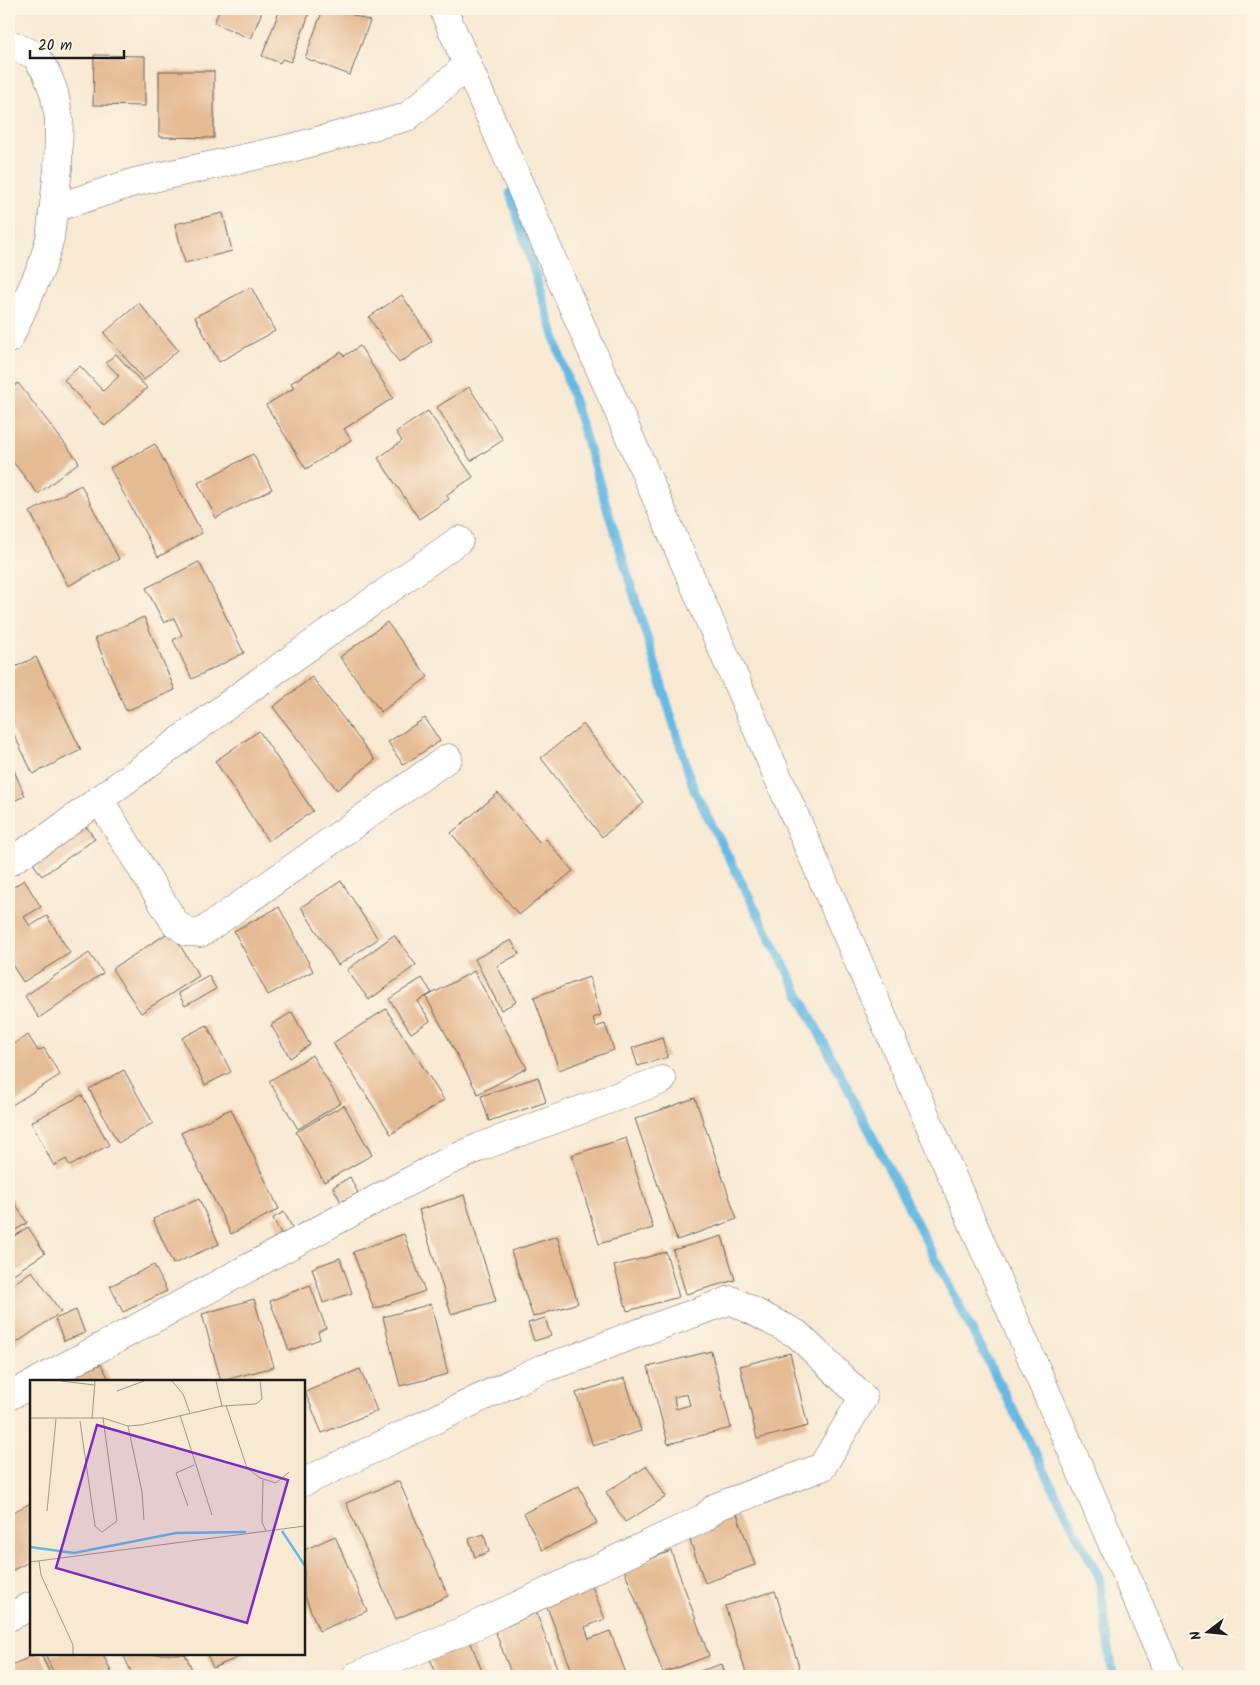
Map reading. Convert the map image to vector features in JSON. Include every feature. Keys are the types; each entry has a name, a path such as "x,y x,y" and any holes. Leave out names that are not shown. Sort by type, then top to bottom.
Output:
{"street":[{"path":"443,9 1170,1676"},
{"path":"9,44 35,55 46,72 54,92 59,119 55,208 50,238 42,266 9,339"},
{"path":"55,208 135,182 291,148 407,117 468,65"},
{"path":"9,862 50,836 255,685 459,540"},
{"path":"100,799 175,923 187,932 201,932 448,758"},
{"path":"40,1380 436,1167 480,1146 662,1080"},
{"path":"305,1482 541,1370 731,1300 797,1334 863,1398 822,1467 716,1507 704,1518 472,1627 356,1676"},
{"path":"9,1396 30,1386"},
{"path":"9,1617 30,1606"}],"building":[{"path":"220,9 263,9 251,39 214,23"},
{"path":"280,9 311,9 291,62 282,59 280,63 262,56"},
{"path":"323,9 337,9 370,21 350,75 305,58"},
{"path":"94,55 145,56 145,106 93,105"},
{"path":"159,71 214,71 214,138 159,137"},
{"path":"223,213 232,251 185,263 175,224"},
{"path":"251,287 275,331 219,362 195,317"},
{"path":"402,295 432,341 399,363 369,317"},
{"path":"139,303 178,350 144,380 104,333"},
{"path":"360,346 393,398 344,429 351,440 306,469 266,405 294,388 291,383 341,352 344,356"},
{"path":"116,354 147,388 105,426 64,380 80,366 103,391 119,376 106,362"},
{"path":"18,383 79,462 38,494 9,457 9,390"},
{"path":"469,387 503,440 471,461 437,407"},
{"path":"428,411 473,477 446,495 449,499 419,519 378,458 402,441 396,432"},
{"path":"155,444 202,533 158,557 110,468"},
{"path":"253,454 272,489 216,518 198,483"},
{"path":"81,485 119,559 68,586 30,512"},
{"path":"199,562 244,653 192,679 173,640 182,635 174,618 164,623 146,588"},
{"path":"144,617 175,690 126,711 95,638"},
{"path":"387,622 428,677 381,712 340,657"},
{"path":"36,657 81,750 33,774 9,724 9,670"},
{"path":"312,677 375,760 337,790 273,707"},
{"path":"425,718 440,741 403,765 388,742"},
{"path":"583,724 644,803 602,837 541,758"},
{"path":"259,731 313,811 268,841 215,761"},
{"path":"9,759 25,796 9,803"},
{"path":"498,793 541,844 546,839 573,871 519,915 451,833"},
{"path":"85,825 95,839 42,876 32,862"},
{"path":"24,880 41,907 24,917 30,926 47,916 70,953 23,982 9,960 9,890"},
{"path":"341,881 378,939 338,965 301,907"},
{"path":"279,907 313,971 268,995 234,931"},
{"path":"171,931 199,976 141,1013 112,969"},
{"path":"394,935 416,965 369,1000 347,970"},
{"path":"511,940 519,954 497,966 516,1002 501,1010 475,959"},
{"path":"89,953 103,973 39,1018 25,996"},
{"path":"474,971 527,1068 478,1094 426,997"},
{"path":"209,976 216,989 185,1006 178,993"},
{"path":"589,977 601,1015 593,1018 596,1027 605,1024 614,1050 559,1070 534,997"},
{"path":"422,978 432,993 418,1001 430,1021 411,1033 389,999"},
{"path":"386,1009 444,1100 391,1134 333,1043"},
{"path":"292,1012 310,1045 290,1058 271,1025"},
{"path":"207,1025 231,1072 205,1085 182,1038"},
{"path":"28,1035 38,1051 44,1048 60,1075 9,1107 9,1047"},
{"path":"662,1038 668,1057 638,1066 632,1048"},
{"path":"312,1055 341,1103 298,1129 269,1081"},
{"path":"124,1070 153,1123 118,1143 89,1089"},
{"path":"538,1077 546,1102 489,1121 481,1096"},
{"path":"82,1095 109,1145 70,1166 66,1159 54,1166 31,1122"},
{"path":"695,1098 737,1219 677,1240 635,1119"},
{"path":"344,1105 372,1155 324,1182 296,1132"},
{"path":"231,1109 279,1209 231,1234 181,1133"},
{"path":"626,1138 653,1228 599,1244 572,1155"},
{"path":"350,1177 358,1193 341,1202 333,1187"},
{"path":"464,1195 496,1301 451,1314 419,1210"},
{"path":"11,1197 27,1223 9,1234 9,1198"},
{"path":"199,1199 219,1244 173,1264 153,1219"},
{"path":"284,1212 293,1229 281,1234 273,1218"},
{"path":"28,1227 45,1253 9,1277 9,1240"},
{"path":"404,1234 425,1291 374,1309 353,1252"},
{"path":"557,1236 578,1303 533,1317 511,1251"},
{"path":"722,1236 735,1280 686,1294 673,1250"},
{"path":"666,1252 679,1297 627,1311 614,1266"},
{"path":"340,1258 352,1293 323,1303 312,1268"},
{"path":"154,1265 167,1291 123,1312 110,1286"},
{"path":"32,1271 61,1312 9,1348 9,1287"},
{"path":"310,1285 326,1328 318,1332 320,1339 289,1351 270,1301"},
{"path":"254,1299 274,1367 221,1380 202,1314"},
{"path":"431,1304 448,1374 400,1386 383,1317"},
{"path":"76,1310 85,1333 64,1341 55,1319"},
{"path":"545,1318 551,1336 534,1341 528,1323"},
{"path":"711,1351 731,1428 668,1444 648,1367","holes":["687,1394 690,1405 676,1409 674,1397"]},
{"path":"790,1353 808,1426 757,1439 740,1366"},
{"path":"101,1364 109,1380 67,1380"},
{"path":"360,1369 377,1411 322,1433 305,1392"},
{"path":"625,1378 641,1431 593,1446 576,1393"},
{"path":"647,1466 666,1497 625,1522 606,1492"},
{"path":"399,1481 448,1596 396,1619 346,1503"},
{"path":"579,1486 597,1523 542,1550 524,1513"},
{"path":"30,1504 30,1562 9,1572 9,1514"},
{"path":"737,1514 755,1565 705,1583 687,1532"},
{"path":"484,1534 489,1552 475,1557 469,1539"},
{"path":"335,1536 367,1611 319,1631 305,1596 305,1550"},
{"path":"671,1551 709,1656 663,1673 624,1569"},
{"path":"591,1584 605,1619 585,1627 589,1639 610,1631 627,1676 574,1676 545,1602"},
{"path":"775,1591 802,1676 747,1676 725,1606"},
{"path":"535,1609 560,1676 512,1676 493,1625"},
{"path":"469,1638 484,1676 437,1676 428,1654"},
{"path":"35,1655 41,1655 51,1676 9,1676 9,1666"},
{"path":"45,1655 103,1655 113,1676 55,1676"},
{"path":"123,1655 185,1655 195,1676 133,1676"},
{"path":"207,1655 244,1655 213,1668"},
{"path":"722,1664 726,1676 684,1676"}],"waterway":[{"path":"510,193 694,790 1099,1577 1113,1676"}]}
